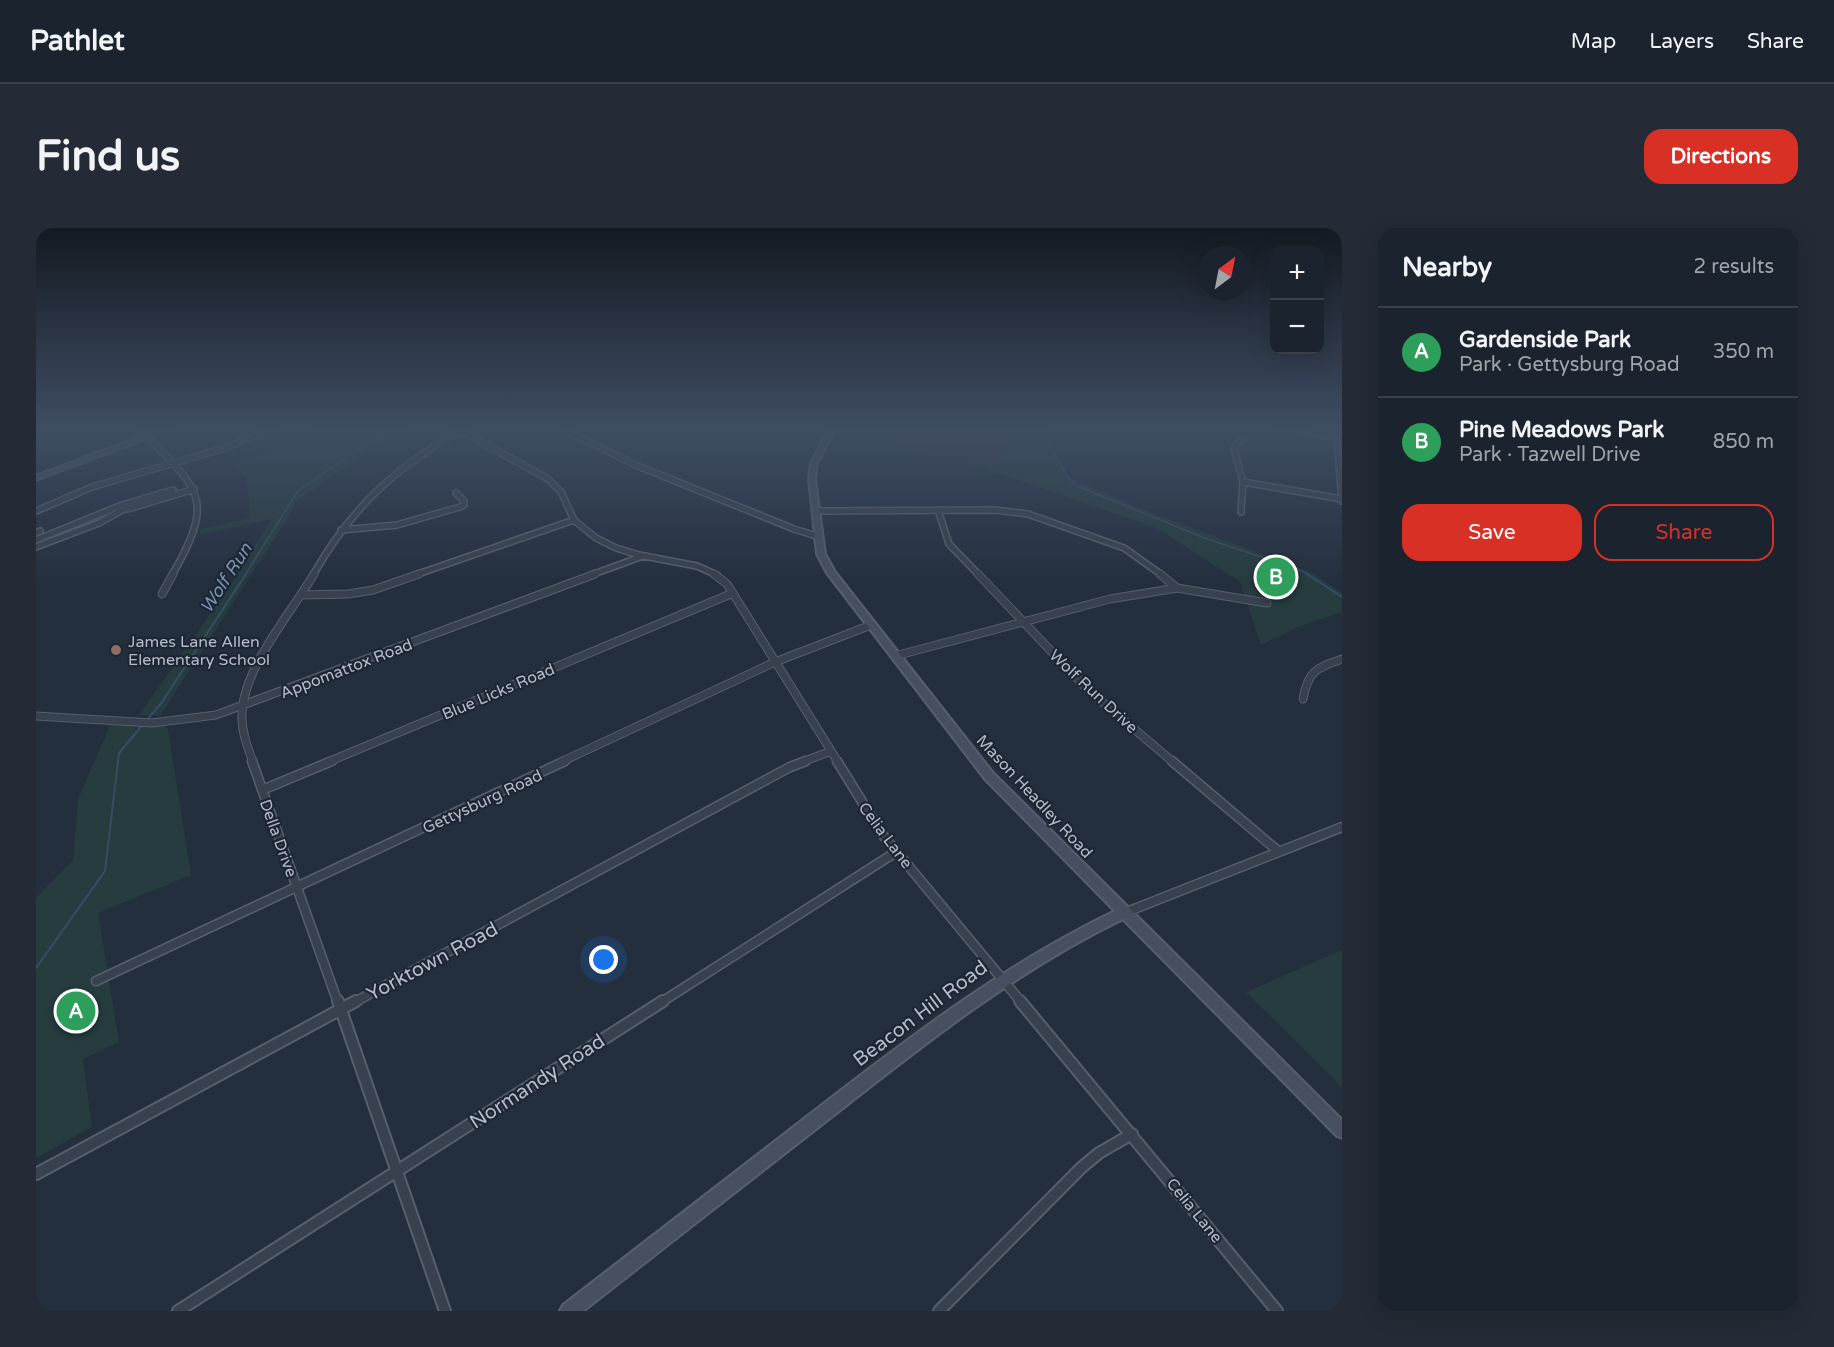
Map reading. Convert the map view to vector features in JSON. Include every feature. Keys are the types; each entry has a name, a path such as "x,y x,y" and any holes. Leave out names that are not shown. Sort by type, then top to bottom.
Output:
{"main road":[{"name":"Mason Headley Road","path":"814,480 817,536 825,565 989,776 1342,1131"},
{"name":"Beacon Hill Road","path":"569,1311 941,1021 1003,978 1060,945 1124,913"}],"street":[{"path":"36,511 92,487 119,480"},
{"path":"162,594 184,554 195,526 198,508 194,489 185,480"},
{"name":"Della Drive","path":"388,480 352,514 262,659 252,678 242,707 244,740 398,1170 445,1311"},
{"name":"Celia Lane","path":"549,480 561,492 574,520 590,535 645,556 685,562 709,571 722,579 733,593 871,819 896,852 1003,978 1277,1311"},
{"path":"672,480 817,536"},
{"path":"1241,513 1243,482 1342,499 1341,480"},
{"path":"36,540 123,507 194,489"},
{"path":"341,530 397,525 460,507 464,505 464,501 456,493"},
{"path":"36,547 99,523 123,507"},
{"name":"Wolf Run Drive","path":"938,510 948,544 1087,688 1278,851"},
{"path":"815,511 1008,510 1040,518 1131,552 1178,588"},
{"path":"302,595 348,594 373,590 574,520"},
{"name":"Appomattox Road","path":"37,718 152,723 204,717 242,707 645,556"},
{"path":"895,656 1110,599 1178,588 1267,603"},
{"name":"Blue Licks Road","path":"262,790 733,593"},
{"name":"Gettysburg Road","path":"96,981 775,663 871,626"},
{"path":"1303,699 1309,675 1320,667 1342,658"},
{"name":"Yorktown Road","path":"36,1174 790,767 829,752"},
{"name":"Beacon Hill Road","path":"1124,913 1342,827"},
{"name":"Normandy Road","path":"178,1311 896,852"},
{"path":"939,1311 1081,1168 1099,1153 1132,1134"}],"green space":[{"path":"247,480 328,480 295,502 291,513 160,716 139,715 225,593 272,519 199,535 201,529 250,518"},
{"path":"1018,480 1074,480 1142,509 1313,573 1342,593 1342,612 1298,627 1261,645 1240,582 1157,528"},
{"path":"112,721 160,723 168,729 191,875 98,913 119,1042 83,1059 92,1127 36,1158 36,898 73,860 78,799"},
{"path":"1342,950 1342,1087 1246,992"}],"waterway":[{"name":"Wolf Run","path":"245,575 298,491 315,480"},
{"path":"1071,480 1077,486 1207,539 1310,575"},
{"name":"Wolf Run","path":"36,968 105,871 119,753 162,702 246,574"},
{"path":"1307,574 1342,597"}],"place":[{"name":"Pine Meadows Park","path":"1276,577"},
{"name":"James Lane Allen Elementary School","path":"116,650"},
{"name":"Gardenside Park","path":"76,1011"}]}
